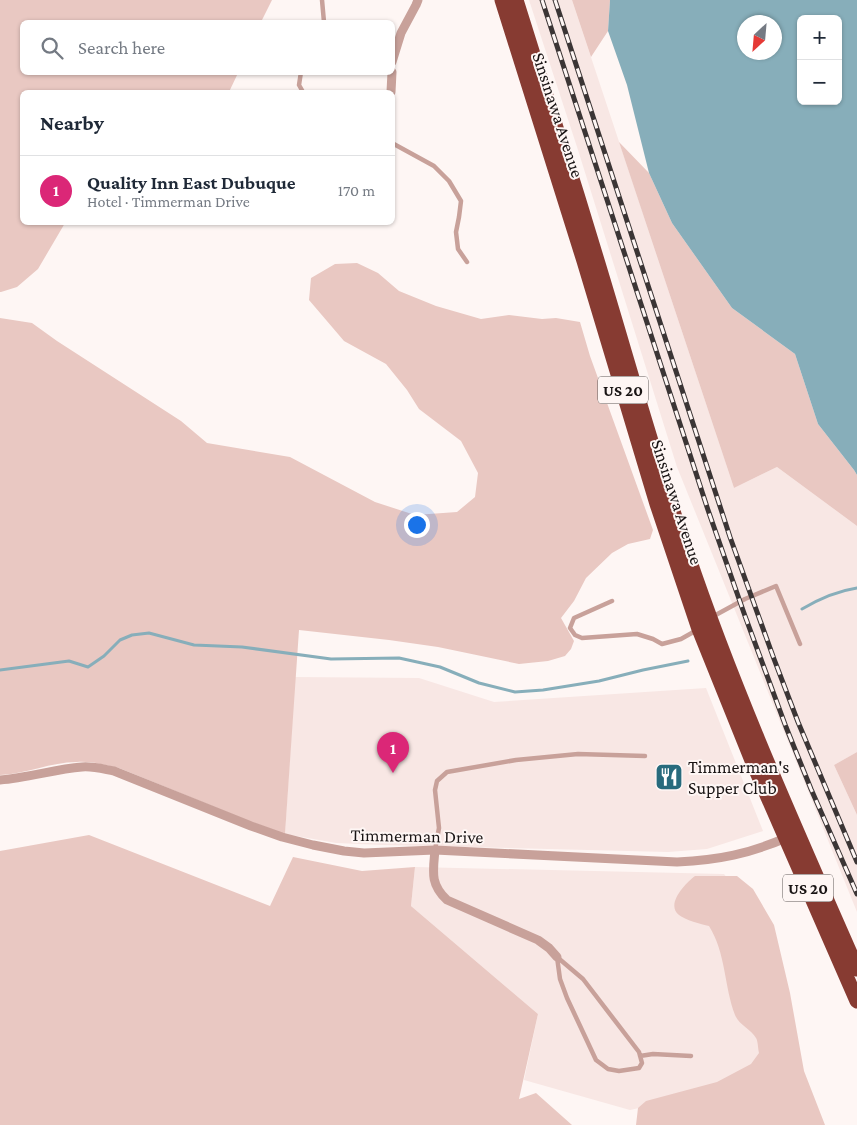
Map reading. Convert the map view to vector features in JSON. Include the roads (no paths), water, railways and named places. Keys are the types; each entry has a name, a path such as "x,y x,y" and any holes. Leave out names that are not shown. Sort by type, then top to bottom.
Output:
{"highway":[{"name":"Sinsinawa Avenue","path":"502,0 584,261 657,504 699,629 750,754 857,969"},
{"name":"Sinsinawa Avenue","path":"516,0 669,500 726,661 857,1001"}],"street":[{"path":"395,52 401,33 418,0"},
{"path":"391,90 392,75"},
{"name":"Timmerman Drive","path":"0,780 83,767 114,771 282,837 313,845 364,853 435,850 677,862 704,861 750,852 792,836"},
{"path":"435,850 433,877 440,894 447,900 538,940 557,957"}],"lane":[{"path":"322,0 324,20"},
{"path":"301,75 299,85 302,90"},
{"path":"395,145 434,166 449,182 461,201 456,232 458,249 467,262"},
{"path":"612,601 574,618 570,628 575,635 582,638 637,634 662,644 681,639 699,629 710,618 745,599 776,586 800,644"},
{"path":"435,850 439,828 435,790 437,781 447,772 516,760 578,754 645,756"},
{"path":"557,957 583,979 639,1052 642,1063 639,1068 619,1072 608,1069 596,1060 567,998 560,979 557,957"},
{"path":"640,1056 653,1054 691,1056"}],"water":[{"path":"610,0 857,0 857,475 818,424 795,354 732,308 672,223 649,173 627,85 608,31"}],"waterway":[{"path":"802,609 828,596 857,588"},
{"path":"0,670 69,661 88,667 104,656 120,640 132,635 149,633 194,645 242,647 331,659 399,658 440,667 479,683 515,692 543,690 599,681 688,661"}],"railway":[{"path":"542,0 708,510 745,616 786,727 857,894"},
{"path":"555,0 730,537 798,722 857,862"}],"place":[{"name":"Quality Inn East Dubuque","path":"393,773"},
{"name":"Timmerman's Supper Club","path":"669,777"}]}
